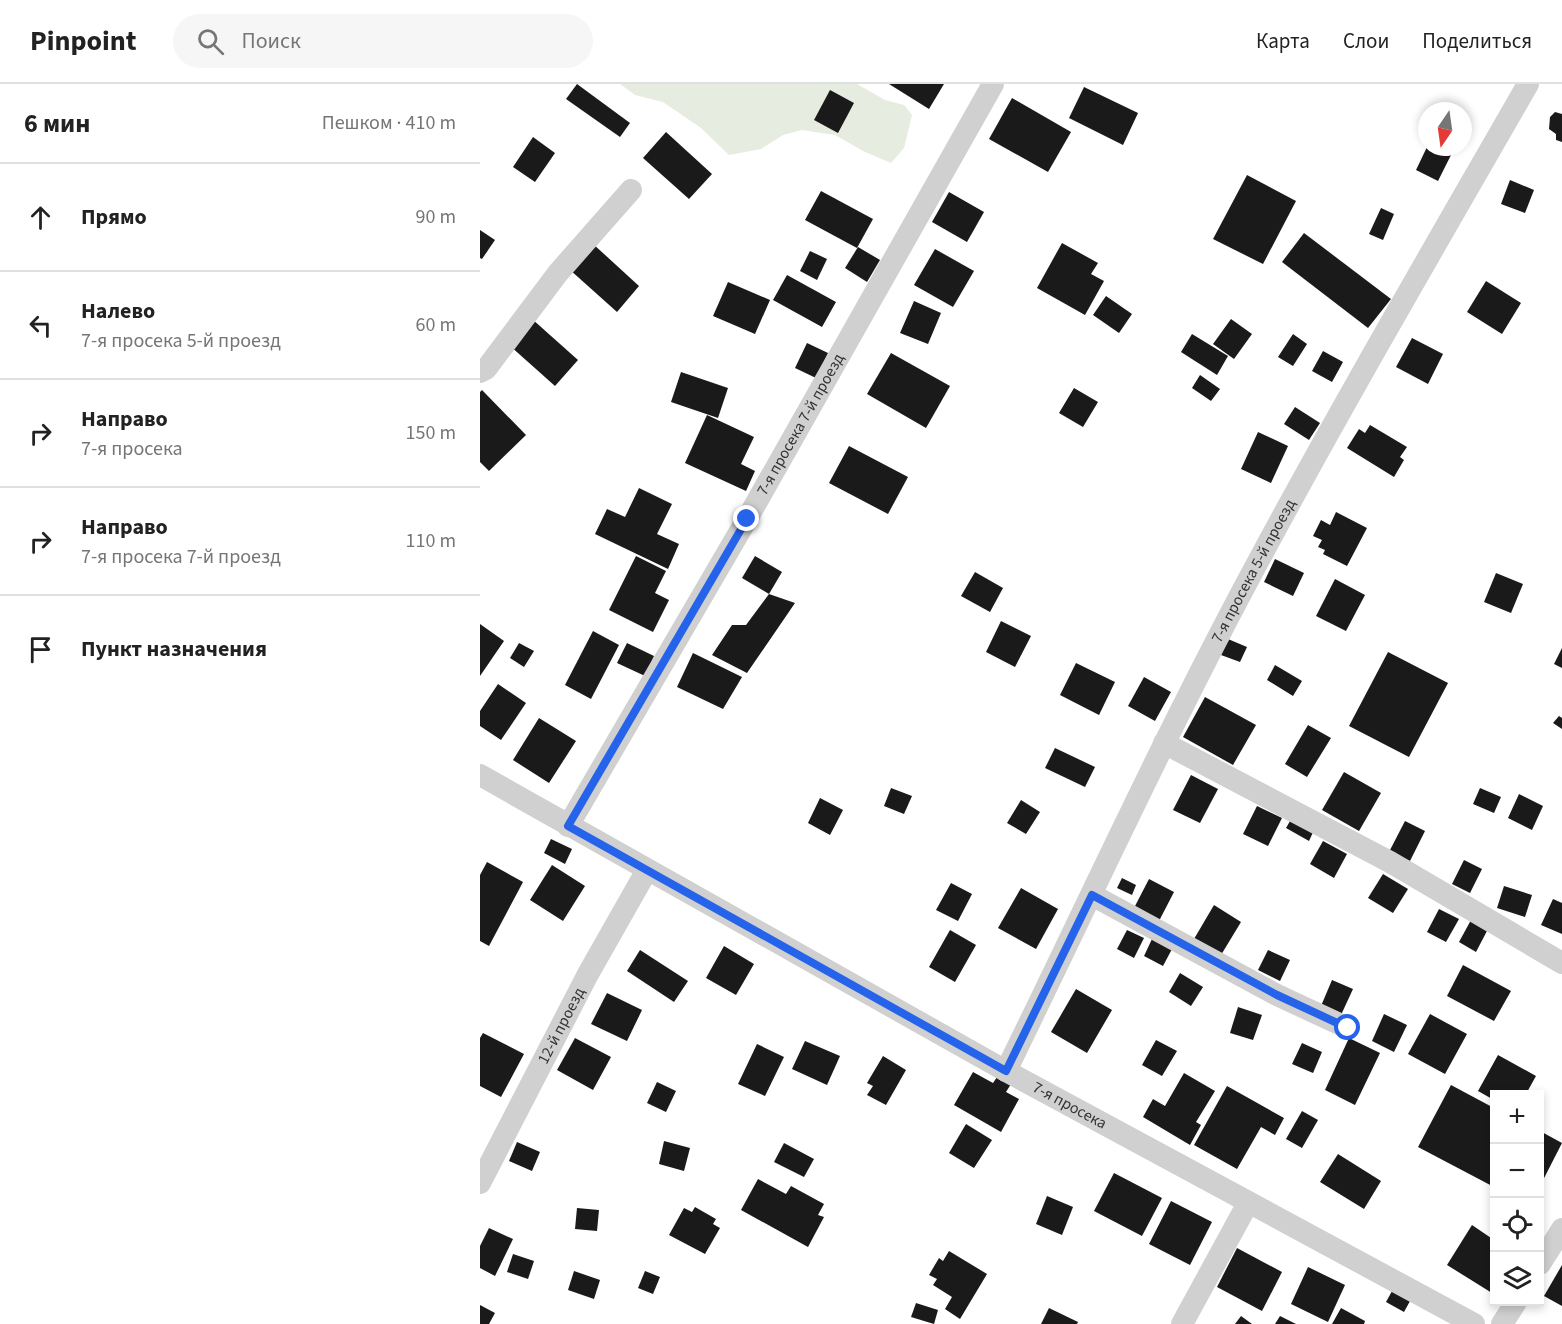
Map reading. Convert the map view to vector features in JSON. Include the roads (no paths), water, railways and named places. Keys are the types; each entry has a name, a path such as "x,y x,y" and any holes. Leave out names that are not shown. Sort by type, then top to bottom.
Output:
{"street":[{"name":"7-я просека 7-й проезд","path":"568,826 747,519 993,84"},
{"name":"7-я просека 5-й проезд","path":"1006,1071 1164,743 1259,559 1353,387 1528,84"},
{"path":"480,372 486,369 558,273 631,190"},
{"path":"1164,743 1390,862 1562,963"},
{"name":"7-я просека","path":"480,775 1006,1071 1474,1324"},
{"name":"12-й проезд","path":"480,1183 588,974 647,870"},
{"path":"1092,895 1277,995 1348,1028"},
{"path":"1182,1324 1248,1203"},
{"path":"1544,1256 1562,1229"},
{"path":"1502,1324 1513,1306"}]}
